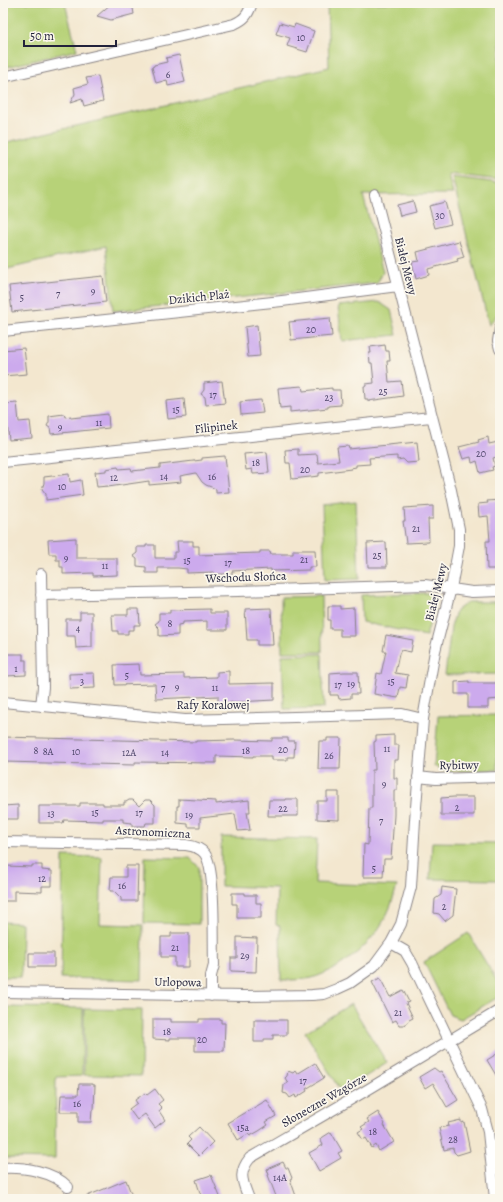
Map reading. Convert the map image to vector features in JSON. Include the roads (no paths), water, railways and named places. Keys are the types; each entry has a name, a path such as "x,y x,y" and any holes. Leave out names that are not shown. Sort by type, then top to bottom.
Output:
{"street":[{"path":"3,77 234,24 243,20 252,3"},
{"name":"Białej Mewy","path":"350,983 374,966 391,943 401,924 412,887 423,719 435,651 451,588 459,546 459,529 451,490 375,195"},
{"name":"Dzikich Plaż","path":"3,332 275,302 398,286"},
{"path":"500,328 498,341 500,349"},
{"name":"Filipinek","path":"3,462 431,417"},
{"path":"41,574 43,687 41,706"},
{"name":"Wschodu Słońca","path":"41,595 425,585 472,592 500,591"},
{"name":"Rafy Koralowej","path":"3,702 185,720 402,714 423,719"},
{"name":"Rybitwy","path":"418,777 436,779 500,777"},
{"name":"Astronomiczna","path":"3,842 186,844 200,849 208,860 212,878 214,965 211,976 211,996"},
{"path":"391,943 405,951 412,963 482,1110 488,1132 496,1195"},
{"name":"Urlopowa","path":"3,992 211,996 312,995 331,991 350,983"},
{"name":"Słoneczne Wzgórze","path":"249,1199 242,1179 242,1172 244,1165 250,1158 450,1041 500,1010"},
{"path":"3,1168 16,1167 43,1173 56,1178 68,1187"}]}
